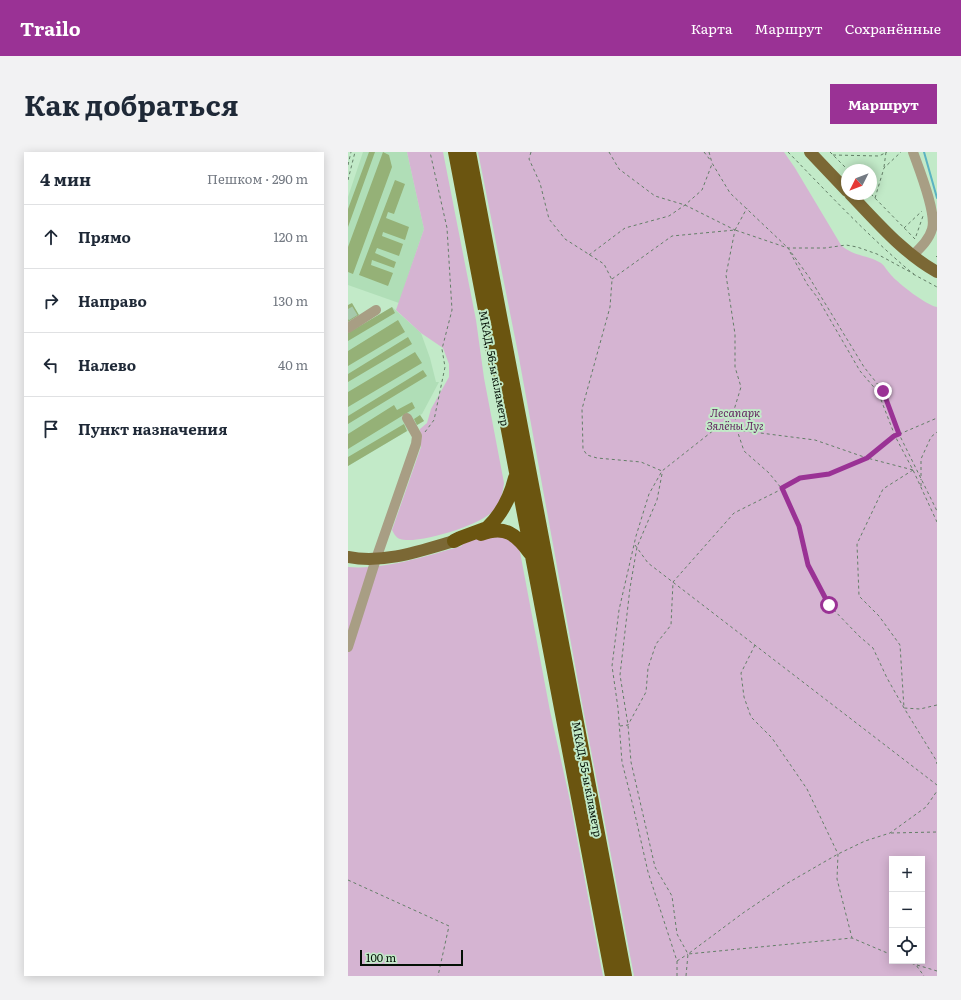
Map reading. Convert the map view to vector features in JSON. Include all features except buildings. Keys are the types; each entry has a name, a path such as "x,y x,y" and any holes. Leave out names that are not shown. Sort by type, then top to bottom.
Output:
{"highway":[{"name":"МКАД, 56-ы кіламетр","path":"455,152 532,556 544,583"},
{"name":"МКАД, 56-ы кіламетр","path":"468,152 544,583"},
{"path":"454,541 487,528 490,525 505,506 511,494 516,476"},
{"path":"454,541 461,541 490,530 500,530 511,533 522,542 532,556"},
{"name":"МКАД, 55-ы кіламетр","path":"544,583 612,976"},
{"name":"МКАД, 55-ы кіламетр","path":"544,583 625,976"}],"main road":[{"path":"810,152 841,185"},
{"path":"856,200 896,242 912,256 937,272"},
{"path":"348,557 366,560 376,559 422,551 454,541"}],"street":[{"path":"912,256 923,245 929,236 933,228 934,215 913,152"},
{"path":"353,323 376,310"},
{"path":"348,647 376,559 416,444 416,436 413,427 407,418"}],"path":[{"path":"348,165 351,152"},
{"path":"348,180 354,152"},
{"path":"416,444 434,420 445,367 442,349 452,310 447,228 430,152"},
{"path":"531,152 530,159 540,183 549,219 565,240 604,264 612,280 610,307 582,409 583,449 587,454 597,458 641,462 662,471"},
{"path":"609,152 619,169 654,196 685,205 735,230 788,248 825,248 846,245 857,247 878,254 937,287"},
{"path":"704,152 730,192 788,248 809,277 864,367 883,391 899,434 937,511"},
{"path":"589,255 625,228 669,216 685,205 702,190 712,163 709,152"},
{"path":"788,152 843,209 887,251 914,274"},
{"path":"830,152 842,164"},
{"path":"833,155 879,156 886,152"},
{"path":"877,191 884,168 886,152"},
{"path":"884,168 902,152"},
{"path":"877,200 904,228 915,239 925,208 904,228"},
{"path":"747,208 735,230 726,275 735,334 735,367 741,387 734,410 737,430 744,451 769,473 782,488 799,526 808,565 829,605 859,636 873,648 887,678 937,764"},
{"path":"612,280 672,236 735,230"},
{"path":"788,248 807,284 818,297 860,371 878,392 894,436 913,470 937,522"},
{"path":"628,725 646,692 648,668 656,644 671,625 673,582 734,513 800,478 829,474 867,458 894,436 931,419 937,418"},
{"path":"677,976 677,961 648,872 622,762 612,666 619,610 634,544 649,494 662,471 719,426 737,430 815,440 867,458 913,470"},
{"path":"921,487 921,459 931,437 937,432"},
{"path":"904,708 900,645 879,616 859,596 857,544 883,489 913,470"},
{"path":"662,471 657,500 637,547 630,588 620,675 628,725 631,762 655,867 672,896 677,934 688,954 686,976"},
{"path":"634,544 648,563 937,785"},
{"path":"755,645 741,673 744,697 751,717 772,738 807,789 838,854 837,879 852,938"},
{"path":"904,708 920,709 937,705"},
{"path":"619,726 628,725"},
{"path":"890,833 926,806 937,792"},
{"path":"677,961 786,884 838,854 865,841 890,833 937,832"},
{"path":"348,880 449,926 438,976"},
{"path":"688,954 852,938 889,954"},
{"path":"916,965 937,971"},
{"path":"916,965 924,976"}],"shaded area":[{"path":"363,152 407,152 424,229 399,303 348,285 348,197"},
{"path":"392,307 421,333 430,358 436,382 439,382 422,414 420,415 424,421 348,466 348,333"}],"green space":[{"path":"407,152 443,152 476,320 484,378 504,483 498,505 493,511 476,522 463,528 434,536 408,540 398,538 392,530 421,447 420,429 427,423 431,409 449,377 449,364 443,348 421,333 396,310 424,229"},
{"name":"Лесапарк Зялёны Луг","path":"478,152 784,152 841,245 845,249 881,263 906,289 937,307 937,976 634,976 581,698 519,358"},
{"path":"496,532 516,542 520,552 550,711 569,796 603,976 348,976 348,567 376,566 420,558 462,546 461,544"}],"waterway":[{"path":"924,152 937,198"}],"tunnel":[{"path":"348,309 354,319"}],"route":[{"path":"829,605 808,565 799,526 782,488 800,478 829,474 867,458 894,436 899,434 883,391"}]}
